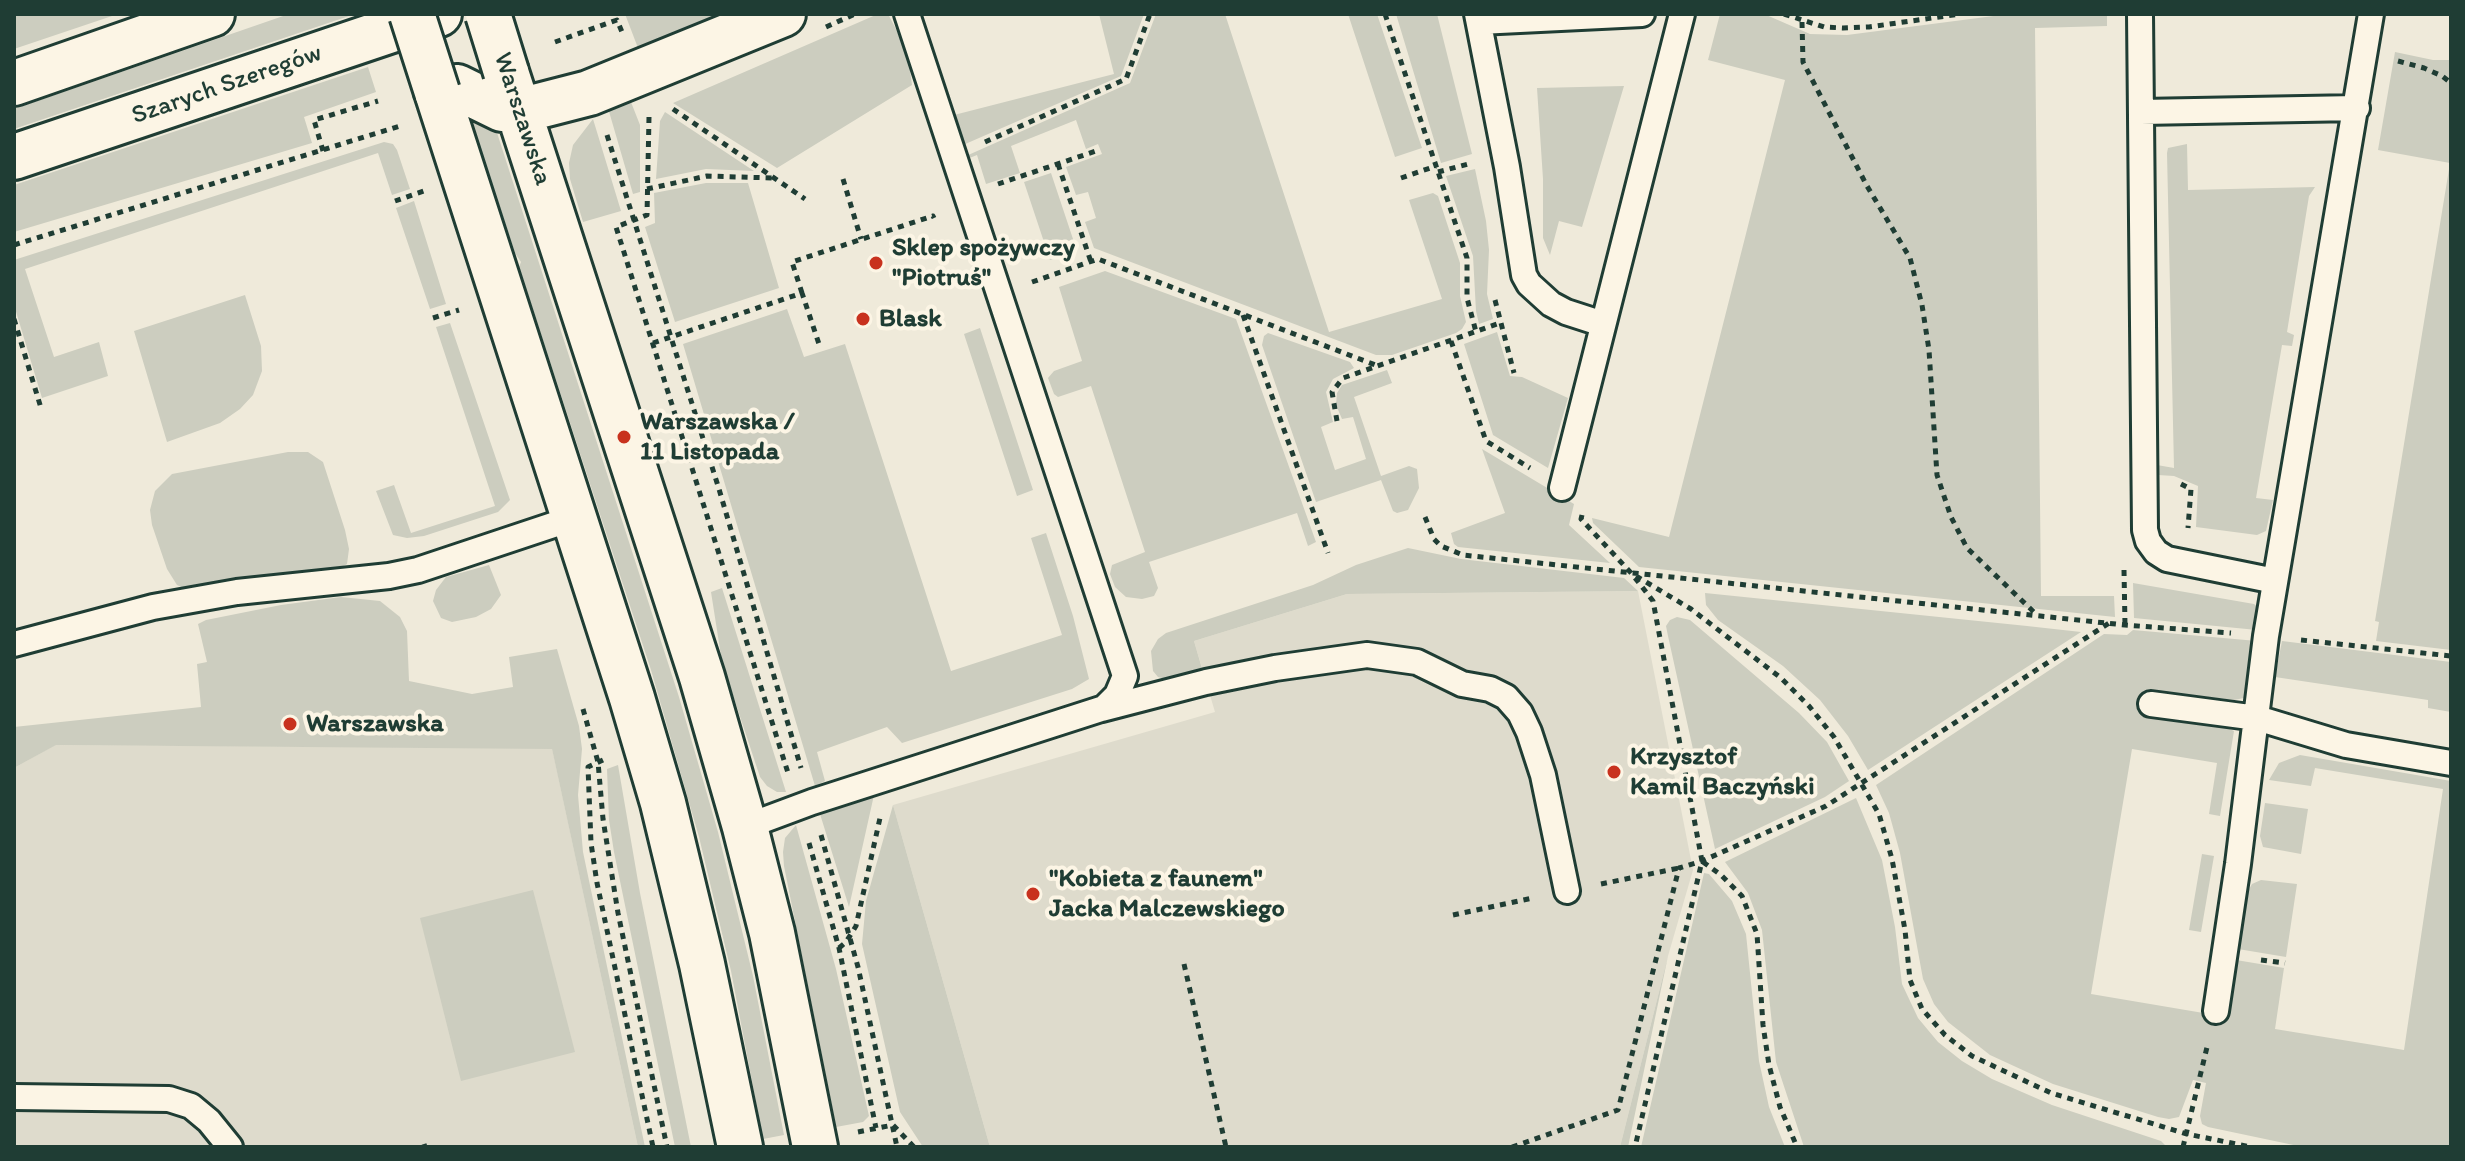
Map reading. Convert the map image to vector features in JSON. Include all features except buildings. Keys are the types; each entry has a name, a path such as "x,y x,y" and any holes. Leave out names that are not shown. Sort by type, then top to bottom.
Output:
{"street":[{"path":"14,83 212,14"},
{"path":"412,14 441,81 663,803 702,964 740,1147"},
{"name":"Szarych Szeregów","path":"14,157 439,14"},
{"name":"Warszawska","path":"488,14 702,677 772,933 815,1147"},
{"path":"441,81 502,109 513,92 589,93 783,14"}],"lane":[{"path":"745,827 805,804 1104,708 1122,686 1125,676 907,14"},
{"path":"1603,324 1551,304 1524,275 1478,18 1642,14"},
{"path":"1562,488 1682,14"},
{"path":"2140,14 2145,530 2156,552 2167,559 2275,581"},
{"path":"2216,1011 2266,636 2371,14"},
{"path":"2141,112 2357,108"},
{"path":"14,644 167,605 237,592 389,576 418,570 574,518"},
{"path":"1096,711 1206,682 1367,655 1417,662 1462,684 1490,689 1506,697 1520,713 1529,732 1543,775 1567,891"},
{"path":"2151,704 2257,718 2346,745 2451,763"},
{"path":"14,1097 169,1099 191,1106 209,1121 230,1147"}],"path":[{"path":"955,155 1126,79 1150,14"},
{"path":"1385,14 1467,258 1467,298 1476,332"},
{"path":"1784,14 1824,27 1869,27 1960,14"},
{"path":"555,42 617,20"},
{"path":"1802,22 1803,62 1867,186 1910,258 1929,350 1937,475 1951,517 1967,548 2037,615"},
{"path":"2385,58 2424,68 2451,83"},
{"path":"323,151 314,120 378,101"},
{"path":"649,104 647,215 616,227 849,937 897,1147"},
{"path":"672,108 805,199"},
{"path":"14,245 402,125 404,139"},
{"path":"606,131 671,337 805,804 876,1128"},
{"path":"968,194 1096,151"},
{"path":"1058,164 1091,262"},
{"path":"1401,178 1436,166"},
{"path":"647,189 707,176 776,178"},
{"path":"417,179 426,207"},
{"path":"843,179 861,239"},
{"path":"395,201 434,188"},
{"path":"820,347 792,262 933,216 938,229"},
{"path":"1001,292 1098,259 1378,366"},
{"path":"653,343 802,293"},
{"path":"433,318 472,305"},
{"path":"458,310 463,325"},
{"path":"1243,315 1328,553"},
{"path":"14,319 41,408"},
{"path":"1337,421 1331,399 1333,387 1343,378 1402,361 1501,323 1514,373"},
{"path":"1451,341 1486,441 1562,488"},
{"path":"1425,517 1434,539 1441,546 1463,555 2451,656"},
{"path":"1632,574 1691,609 1781,678 1834,737 1879,814 1892,859 1905,930 1910,980 1922,1009 1945,1035 1972,1056 2039,1089 2103,1111 2187,1134 2251,1147"},
{"path":"1632,574 1653,601 1702,861 1635,1147"},
{"path":"1512,1147 1618,1110 1679,868 1702,861 1826,806 2109,623"},
{"path":"582,703 598,762 603,819 618,913 667,1147"},
{"path":"609,759 588,767 591,843 653,1147"},
{"path":"839,948 856,926 881,812"},
{"path":"1702,861 1742,896 1757,934 1769,1065 1780,1107 1797,1147"},
{"path":"1184,964 1226,1147"},
{"path":"2183,1147 2216,1011"},
{"path":"893,1125 914,1147"}],"shaded area":[{"path":"14,14 118,14 14,49"},
{"path":"289,14 352,15 14,129 14,109"},
{"path":"625,14 721,14 638,48"},
{"path":"878,14 888,14 897,31 909,63 912,85 777,168 673,103"},
{"path":"1099,14 1144,14 1121,76 963,145 954,115 1114,74"},
{"path":"1156,14 1225,14 1329,332 1442,299 1409,200 1433,193 1438,196 1460,263 1460,296 1466,322 1462,329 1392,355 1376,355 1094,248 1085,222 1096,218 1088,192 1076,195 1066,167 1102,154 1098,144 1086,149 1076,120 1011,146 1020,173 986,184 977,155 967,159 966,156 1130,83"},
{"path":"1348,14 1377,14 1422,148 1395,157"},
{"path":"1396,14 1437,14 1472,154 1441,163"},
{"path":"1720,14 1764,14 1810,34 1847,35 2009,14 2107,14 2107,26 2035,28 2041,596 2114,596 2115,617 1639,567 1593,523 1592,518 1669,537 1785,80 1708,60"},
{"path":"2395,52 2433,60 2451,60 2451,650 2376,641 2379,622 2375,621 2450,163 2378,150"},
{"path":"368,67 376,92 304,117 312,143 14,232 14,185"},
{"path":"1624,86 1582,227 1559,221 1550,255 1543,238 1537,88"},
{"path":"629,97 640,125 640,192 633,194 608,108"},
{"path":"490,111 679,697 718,832 753,976 784,1135 763,1139 731,971 699,837 651,670 519,267 521,262 515,253 472,123 473,115"},
{"path":"665,112 754,171 706,169 656,179 660,121"},
{"path":"593,119 621,211 583,222 570,179 569,163 573,145"},
{"path":"384,142 393,144 397,150 410,189 392,195 378,153 25,269 54,357 99,342 108,376 42,398 14,305 14,260"},
{"path":"2187,144 2188,190 2315,187 2309,196 2287,332 2294,335 2292,346 2282,345 2256,498 2273,500 2266,531 2257,535 2196,527 2198,486 2174,476 2158,475 2157,465 2174,468 2167,153 2168,148"},
{"path":"1475,169 1486,221 1489,250 1487,294 1493,319 1479,324 1473,256 1446,176"},
{"path":"1051,173 1077,251 1050,260 1024,182"},
{"path":"706,183 748,183 779,288 675,322 645,227 655,223 654,193"},
{"path":"414,201 446,304 430,309 396,208"},
{"path":"1105,271 1236,319 1316,542 1308,546 1297,513 1149,562 1158,588 1154,596 1142,599 1126,597 1115,587 1110,574 1112,565 1145,552 1091,386 1058,397 1048,378 1054,371 1082,361 1059,287"},
{"path":"245,295 261,346 262,371 253,395 220,423 167,442 134,331"},
{"path":"787,309 804,357 845,344 951,671 1062,635 1031,538 1046,533 1073,616 1089,679 1072,689 902,743 887,727 817,752 825,781 815,786 683,344"},
{"path":"450,323 510,500 498,512 424,536 407,538 393,535 376,491 394,485 411,533 495,506 436,327"},
{"path":"980,328 1033,490 1017,496 964,334"},
{"path":"1497,332 1510,376 1522,377 1568,398 1548,468 1493,435 1464,344"},
{"path":"1268,333 1350,362 1354,368 1333,379 1326,392 1333,422 1321,427 1335,470 1366,459 1353,417 1342,419 1336,405 1337,393 1342,385 1387,370 1392,383 1354,397 1381,476 1409,466 1417,469 1419,488 1408,510 1393,511 1381,480 1316,502 1262,345"},
{"path":"1482,449 1574,504 1569,525 1610,563 1458,547 1454,544 1451,533 1505,513"},
{"path":"288,452 308,452 323,462 345,530 349,549 347,564 321,572 242,578 188,590 177,585 167,569 152,525 150,510 155,491 172,474"},
{"path":"1408,548 1461,559 1624,578 1638,591 1347,594 1194,641 1203,672 1166,679 1158,677 1153,671 1151,651 1166,633 1313,585 1356,565"},
{"path":"489,565 501,595 491,609 476,617 452,622 441,618 433,601 436,590 446,577"},
{"path":"2133,583 2254,604 2258,607 2257,630 2134,618"},
{"path":"722,588 786,792 777,792 760,777 722,662 711,592"},
{"path":"1638,591 1693,870 1620,1147 990,1147 893,805 1215,712 1194,641 1347,594"},
{"path":"1705,593 2081,632 1868,770 1848,736 1820,700 1783,666 1718,620 1706,605"},
{"path":"341,597 380,601 400,617 407,631 409,681 472,694 513,687 509,657 557,649 579,726 582,749 578,795 583,852 645,1147 638,1147 552,749 56,745 14,768 14,727 201,707 197,664 207,662 198,624 281,605"},
{"path":"1677,617 1690,620 1799,713 1827,742 1849,781 1825,797 1715,849 1666,626"},
{"path":"2133,630 2257,641 2249,697 2234,700 2148,690 2145,712 2219,724 2234,731 2220,816 2209,814 2217,763 2132,749 2091,994 2227,1017 2236,960 2284,968 2275,1029 2404,1050 2443,789 2315,768 2311,786 2269,780 2279,763 2300,755 2451,781 2451,1147 2303,1147 2208,1127 2202,1124 2200,1116 2206,1083 2193,1080 2179,1117 2158,1117 2053,1084 1990,1055 1948,1022 1934,1004 1923,979 1900,853 1889,813 1876,785 2104,634 2127,635"},
{"path":"2282,641 2451,662 2451,712 2428,708 2428,700 2275,677"},
{"path":"55,745 552,748 638,1147 14,1147 14,768"},
{"path":"618,765 640,893 691,1147 675,1147 614,852 607,769"},
{"path":"874,795 849,907 820,814"},
{"path":"1856,798 1882,860 1902,984 1918,1018 1938,1042 1992,1079 2052,1105 2161,1141 2167,1147 1804,1147 1776,1062 1762,930 1748,893 1725,862"},
{"path":"2265,803 2308,809 2301,854 2263,847 2260,836"},
{"path":"893,805 990,1147 923,1147 900,1112 862,944 866,901"},
{"path":"796,825 836,969 869,1116 863,1122 836,1127 784,866 785,838"},
{"path":"2202,854 2214,856 2201,932 2189,930"},
{"path":"1704,873 1709,874 1732,901 1746,934 1759,1061 1769,1107 1785,1147 1641,1147"},
{"path":"2261,880 2297,884 2286,957 2238,949 2248,891 2252,884"},
{"path":"533,890 575,1052 461,1081 420,918"},
{"path":"1668,956 1628,1147 1620,1147"}],"place":[{"name":"Sklep spożywczy \"Piotruś\"","path":"876,263"},
{"name":"Blask","path":"863,319"},
{"name":"Warszawska / 11 Listopada","path":"624,437"},
{"name":"Warszawska","path":"290,724"},
{"name":"Krzysztof Kamil Baczyński","path":"1614,772"},
{"name":"\"Kobieta z faunem\" Jacka Malczewskiego","path":"1033,894"}]}
